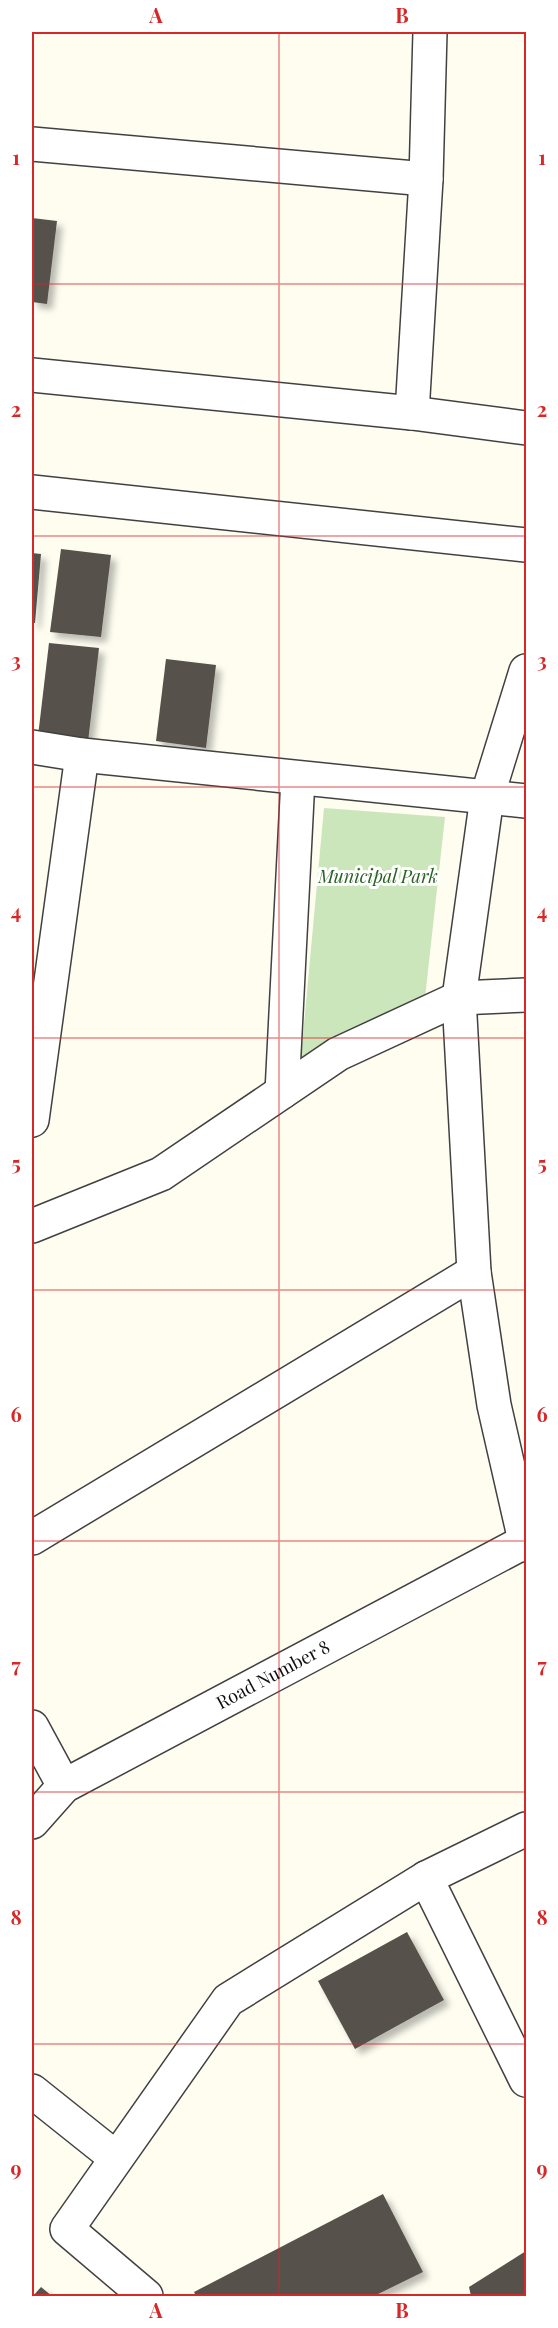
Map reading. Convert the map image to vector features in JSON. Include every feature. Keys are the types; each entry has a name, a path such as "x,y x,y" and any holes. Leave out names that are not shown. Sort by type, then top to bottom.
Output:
{"street":[{"path":"412,413 426,179 430,32"},
{"path":"32,144 426,179"},
{"path":"32,375 412,413 526,428"},
{"path":"32,492 526,545"},
{"path":"526,671 487,797 459,998 474,1272 494,1405 526,1542"},
{"path":"32,747 82,755 526,801"},
{"path":"32,1120 82,755"},
{"path":"282,1092 298,778"},
{"path":"32,1226 161,1174 338,1054 459,998 526,995"},
{"path":"32,1538 474,1272"},
{"name":"Road Number 8","path":"32,1822 64,1786 526,1542"},
{"path":"32,1727 64,1786"},
{"path":"146,2296 67,2229 228,2000 426,1878 526,1829"},
{"path":"426,1878 526,2080"},
{"path":"32,2091 116,2158"}],"green space":[{"name":"Municipal Park","path":"324,808 445,817 425,998 301,1057"}],"building":[{"path":"32,218 57,221 47,304 32,302"},
{"path":"61,549 111,555 101,637 50,632"},
{"path":"32,553 41,554 35,623 32,623"},
{"path":"49,643 99,648 88,742 38,736"},
{"path":"166,659 216,665 206,748 156,741"},
{"path":"407,1932 444,2000 355,2049 318,1981"},
{"path":"383,2194 423,2272 374,2296 196,2296 194,2292"},
{"path":"526,2251 526,2296 471,2296 469,2287"},
{"path":"41,2287 52,2296 33,2296"}]}
